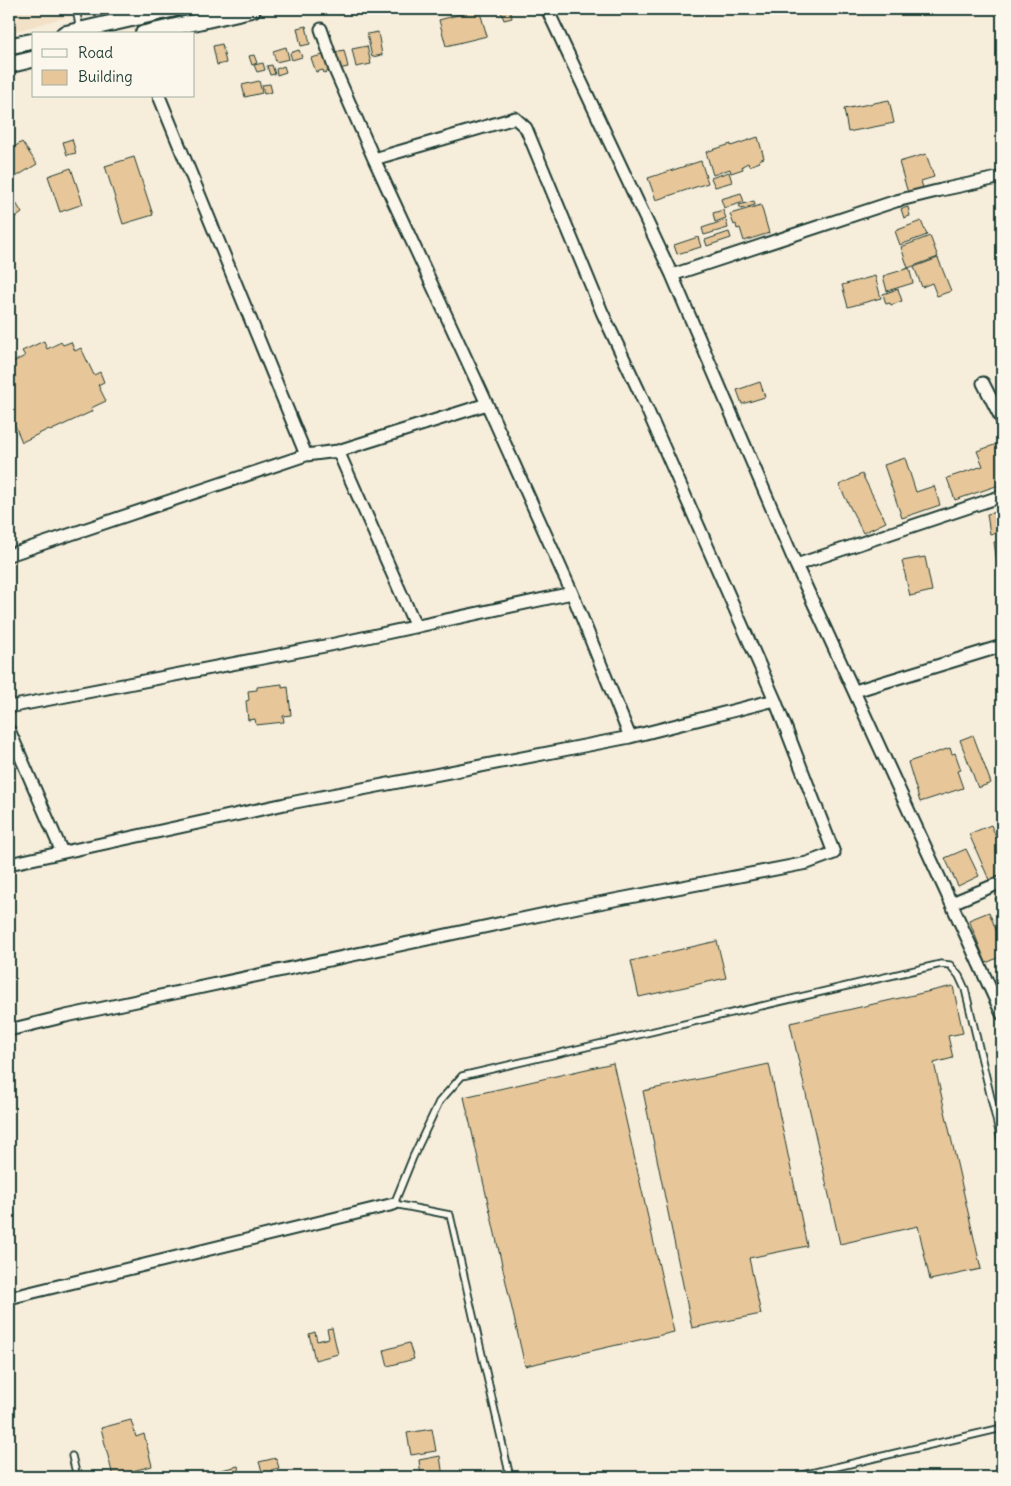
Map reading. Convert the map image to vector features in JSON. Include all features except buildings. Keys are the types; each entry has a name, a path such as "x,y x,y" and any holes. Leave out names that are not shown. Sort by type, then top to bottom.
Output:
{"main road":[{"path":"72,32 173,9"},
{"path":"152,32 253,9"},
{"path":"9,46 32,41"},
{"path":"9,64 32,59"}],"street":[{"path":"547,9 672,275 796,565 1002,1014"},
{"path":"321,29 335,70 374,159 572,593 630,737"},
{"path":"160,98 306,455"},
{"path":"9,1030 75,1014 578,907 807,863 834,853 775,700 639,391 602,312 526,128 515,118 374,159"},
{"path":"672,275 896,201 1002,177"},
{"path":"983,383 1002,420"},
{"path":"9,556 306,455 338,451 487,404"},
{"path":"338,451 416,627"},
{"path":"796,565 1002,496"},
{"path":"9,707 330,645 572,593"},
{"path":"855,691 1002,646"},
{"path":"9,864 285,804 630,737 775,700"},
{"path":"9,730 62,852"},
{"path":"952,903 1002,882"},
{"path":"9,1298 394,1204"}],"lane":[{"path":"76,9 80,30"},
{"path":"510,1477 450,1215 394,1204 413,1157 439,1102 462,1076 941,964 950,966 959,976 965,990 1002,1144"},
{"path":"794,1477 1002,1428"},
{"path":"72,1456 77,1477"}],"shaded area":[{"path":"9,9 95,9 9,33"}]}
